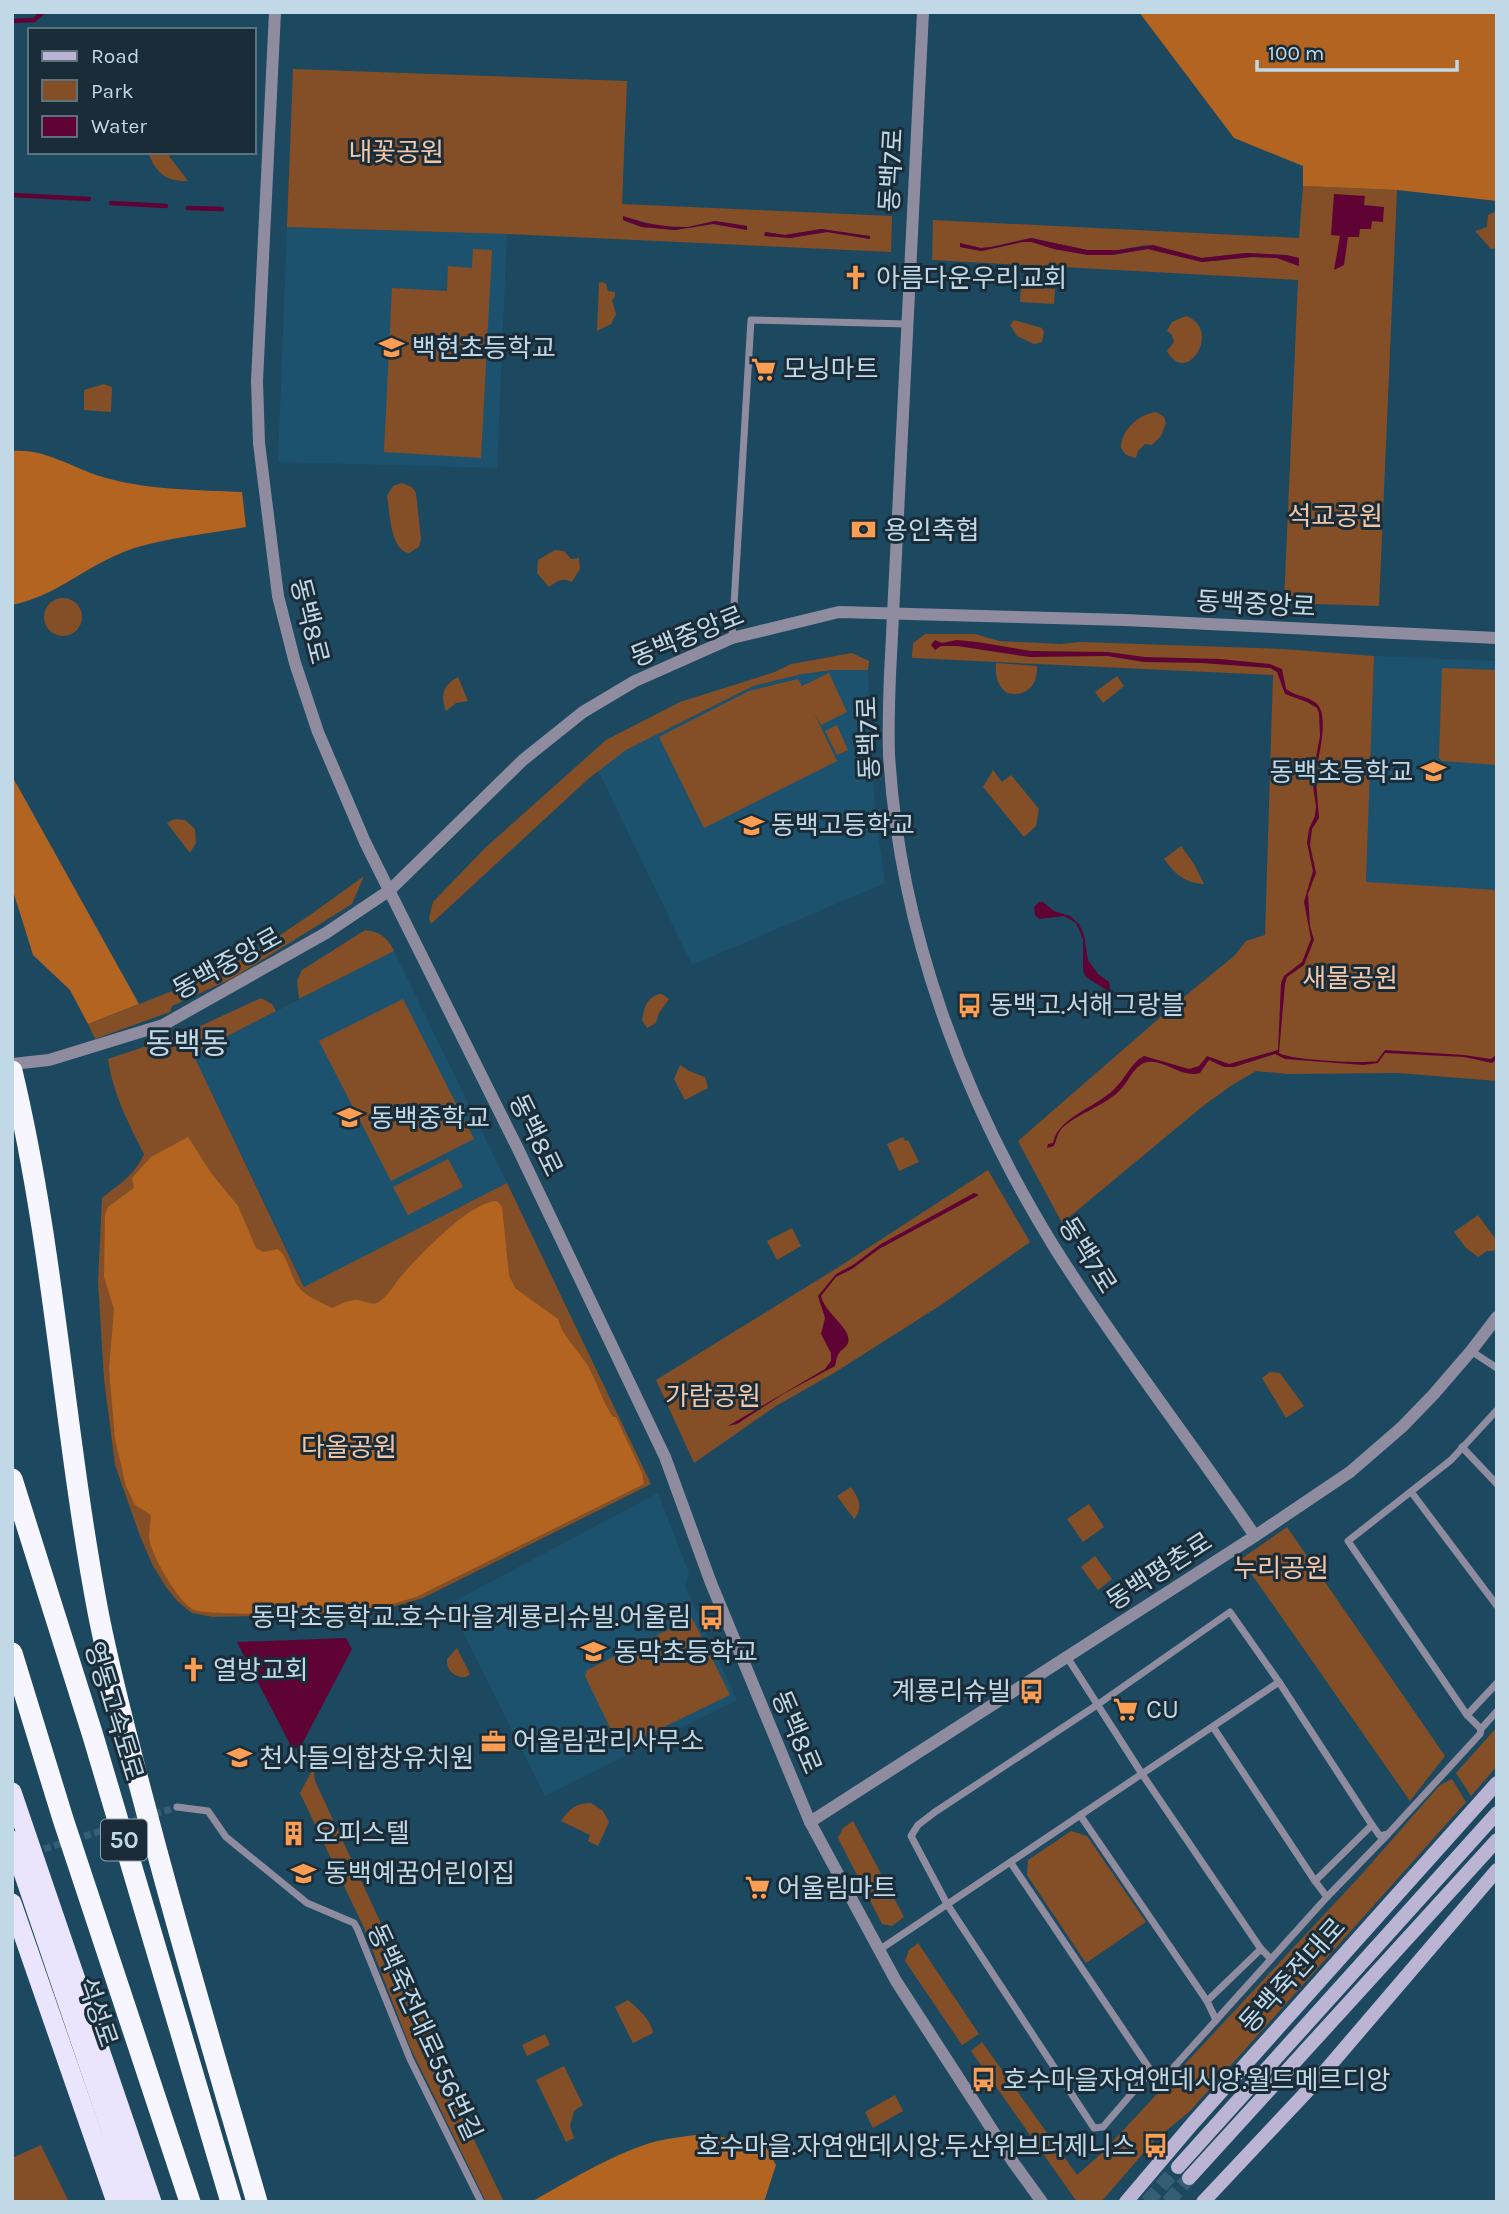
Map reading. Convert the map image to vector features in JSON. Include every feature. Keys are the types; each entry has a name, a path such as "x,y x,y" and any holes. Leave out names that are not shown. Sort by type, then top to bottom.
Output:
{"highway":[{"path":"12,1071 34,1171 86,1538 114,1690 166,1888 257,2202"},
{"name":"영동고속도로","path":"12,1479 93,1736 231,2202"},
{"name":"50","path":"12,1653 63,1819 190,2202"},
{"path":"12,1792 152,2202"},
{"name":"석성로","path":"12,1840 135,2202"},
{"name":"석성로","path":"12,1903 116,2202"}],"main road":[{"name":"동백죽전대로","path":"1126,2202 1193,2123 1497,1783"},
{"name":"동백죽전대로","path":"1178,2167 1497,1813"},
{"path":"1189,2179 1497,1840"},
{"path":"1203,2202 1314,2084 1497,1870"},
{"path":"1143,2202 1149,2176"}],"street":[{"name":"동백8로","path":"275,12 257,381 259,443 278,596 306,696 346,801 665,1457 711,1583 810,1822 878,1951 983,2116 1042,2202"},
{"name":"동백7로","path":"923,12 906,324 889,753 905,876 935,991 956,1051 1004,1158 1094,1308 1255,1536"},
{"path":"732,638 751,320 906,324"},
{"name":"동백중앙로","path":"12,1064 49,1060 163,1025 326,933 390,890 523,760 583,712 635,681 732,638 839,612 1125,620 1497,638"},
{"name":"동백평촌로","path":"810,1822 1255,1536 1368,1457 1416,1413 1497,1317"},
{"path":"1471,1351 1497,1368"},
{"path":"1481,1729 1467,1715 1348,1541 1412,1493 1497,1410"},
{"path":"1462,1447 1497,1484"},
{"path":"1412,1493 1497,1606"},
{"path":"1151,2071 1103,2127 1094,2128 947,1904 911,1836 918,1825 1230,1612 1380,1836 1388,1834"},
{"path":"1067,1657 1142,1774 1261,1949 1271,1959"},
{"path":"878,1951 1279,1682"},
{"path":"1467,1715 1497,1683"},
{"path":"1011,1863 1151,2071 1164,2078 1327,1897 1480,1734 1481,1729 1497,1711"},
{"path":"1213,1727 1327,1897"},
{"name":"동백죽전대로556번길","path":"177,1807 208,1811 226,1837 307,1903 354,1923 410,2059 481,2202"},
{"path":"1080,1815 1207,2001 1216,2020"},
{"path":"1315,1881 1373,1825"},
{"path":"1207,2001 1261,1949"}],"shaded area":[{"name":"백현초등학교","path":"287,227 507,234 497,468 278,462"},
{"name":"동백초등학교","path":"1374,656 1497,661 1497,890 1366,883"},
{"name":"동백고등학교","path":"833,670 868,670 875,812 885,883 692,965 598,770 626,750 753,686 802,674"},
{"name":"동백중학교","path":"394,951 507,1183 305,1287 193,1054"},
{"name":"동막초등학교","path":"658,1493 689,1573 685,1586 737,1700 545,1796 449,1604"}],"green space":[{"path":"1139,12 1497,12 1497,201 1397,190 1303,186 1303,166 1234,138"},
{"name":"내꽃공원","path":"293,69 627,81 622,204 892,216 891,252 507,234 287,227","holes":["624,217 660,226 688,227 715,221 747,226 747,230 713,224 675,230 642,227 624,221","821,229 869,236 870,239 827,232 790,238 765,236 765,232 785,235"]},
{"path":"149,154 172,154 169,156 188,181 168,178 154,165"},
{"name":"석교공원","path":"1303,186 1397,190 1379,606 1284,603 1298,280 932,260 933,220 1299,238","holes":["1031,238 1087,250 1118,250 1146,245 1202,258 1246,253 1286,255 1299,258 1299,266 1277,258 1252,257 1202,262 1148,249 1112,255 1088,255 1032,242 981,251 960,247 961,244 991,247"]},
{"path":"1497,211 1497,248 1491,249 1475,231 1487,227 1488,215"},
{"path":"473,249 492,250 481,458 384,452 392,288 447,291 448,266 472,268"},
{"path":"599,283 606,284 608,291 615,292 612,300 616,314 611,324 597,331"},
{"path":"1021,287 1055,289 1054,304 1020,302"},
{"path":"1186,316 1197,323 1202,343 1192,360 1184,363 1175,361 1167,351 1174,342 1167,331 1172,322"},
{"path":"1014,320 1042,328 1042,342 1034,344 1017,336 1010,325"},
{"path":"104,384 112,387 111,412 84,410 84,390"},
{"path":"1156,412 1164,417 1166,423 1161,436 1152,445 1145,444 1138,451 1136,458 1126,455 1121,448 1128,429 1143,416"},
{"path":"12,451 37,453 106,478 139,485 242,492 246,527 132,549 55,589 12,605"},
{"path":"402,483 412,487 416,493 421,539 419,547 409,553 398,545 394,538 387,496 393,486"},
{"path":"555,550 564,551 571,559 579,558 580,569 572,582 560,580 549,587 537,573 538,560"},
{"path":"63,598 77,603 82,617 77,631 63,636 49,631 44,617 49,603"},
{"name":"새물공원","path":"925,634 975,634 999,641 1060,644 1081,642 1283,649 1374,656 1366,882 1497,890 1497,1081 1398,1073 1287,1074 1256,1071 1203,1106 1062,1223 1018,1141 1234,956 1246,941 1265,935 1273,675 912,658 913,643"},
{"path":"852,653 869,661 868,670 833,670 802,674 753,686 626,750 588,779 431,924 429,918 433,902 485,848 606,740 680,702 775,672 791,664"},
{"path":"996,663 1037,666 1036,679 1026,691 1007,693 997,680"},
{"path":"1442,668 1497,670 1497,765 1442,761 1439,758"},
{"path":"829,673 847,712 821,725 814,713 837,761 704,828 659,737 749,691 798,679 802,686"},
{"path":"1117,676 1124,686 1103,703 1095,692"},
{"path":"458,677 468,701 456,703 446,711 444,691 449,683"},
{"path":"837,725 848,750 837,755 825,731"},
{"path":"993,770 1002,782 1011,775 1039,809 1036,826 1024,837 983,787"},
{"path":"12,776 139,1004 88,1024 70,990 33,955 12,888"},
{"path":"174,819 185,820 195,829 196,843 190,853 167,823"},
{"path":"1181,846 1204,884 1181,877 1164,859"},
{"path":"364,876 352,904 233,978 172,1006 170,1012 95,1039 88,1024 179,988 233,963 284,933"},
{"path":"365,930 382,936 394,951 299,999 297,981 302,970"},
{"path":"659,994 669,999 659,1013 656,1023 647,1028 642,1020 645,1008 651,998"},
{"name":"다올공원","path":"261,998 272,1004 276,1011 193,1054 304,1287 507,1183 651,1484 423,1598 379,1611 357,1614 213,1617 192,1613 178,1602 153,1566 115,1465 104,1379 98,1282 102,1198 131,1173 144,1154 117,1096 108,1059 183,1034"},
{"path":"403,999 474,1139 391,1181 319,1041"},
{"path":"680,1065 705,1077 708,1088 685,1100 674,1079"},
{"name":"다올공원","path":"188,1137 211,1173 238,1206 256,1248 263,1252 278,1249 301,1290 332,1308 355,1300 379,1302 434,1241 474,1209 497,1201 502,1207 509,1275 515,1288 558,1319 567,1338 588,1366 609,1411 616,1417 642,1473 644,1484 416,1597 396,1603 360,1610 280,1613 225,1613 192,1609 172,1587 154,1553 149,1536 151,1515 135,1505 126,1486 115,1439 109,1369 114,1309 104,1277 105,1215 108,1207 134,1188 132,1178 151,1157"},
{"path":"903,1137 905,1141 908,1140 919,1162 899,1171 887,1144"},
{"path":"448,1159 463,1187 408,1215 393,1187"},
{"name":"가람공원","path":"988,1170 1030,1242 941,1305 834,1373 776,1406 694,1463 656,1380 837,1268"},
{"path":"1478,1215 1497,1241 1494,1251 1487,1251 1478,1257 1466,1248 1454,1232"},
{"path":"792,1228 801,1246 777,1260 767,1241"},
{"path":"1270,1372 1280,1373 1304,1406 1286,1418 1262,1378"},
{"path":"851,1487 859,1507 854,1519 837,1496"},
{"path":"1089,1504 1104,1527 1083,1542 1067,1519"},
{"name":"누리공원","path":"1287,1527 1445,1756 1410,1801 1241,1559"},
{"path":"1095,1556 1112,1579 1098,1590 1081,1567"},
{"path":"692,1618 730,1695 620,1748 585,1676 587,1670"},
{"path":"457,1648 470,1674 466,1677 455,1675 448,1667 447,1659"},
{"path":"1497,1727 1497,1766 1471,1796 1456,1773"},
{"path":"315,1765 316,1783 447,2066 450,2090 504,2202 486,2202 410,2047 364,1928 300,1793"},
{"path":"1452,1779 1466,1802 1190,2111 1153,2142 1101,2202 1077,2202 971,2051 982,2042 1077,2175 1102,2153 1361,1875 1440,1785"},
{"path":"591,1803 603,1811 609,1822 598,1846 588,1841 590,1835 561,1821 573,1808"},
{"path":"853,1821 904,1917 892,1926 882,1924 838,1838 843,1828"},
{"path":"1071,1831 1087,1836 1146,1922 1086,1963 1027,1875 1028,1860"},
{"path":"918,1943 979,2034 962,2045 905,1961 909,1950"},
{"path":"628,2000 647,2019 653,2033 633,2043 615,2007"},
{"path":"545,2034 550,2045 527,2056 522,2045"},
{"path":"564,2066 583,2105 574,2111 570,2126 574,2138 566,2142 536,2080"},
{"path":"895,2095 903,2111 873,2128 865,2112"},
{"path":"705,2134 765,2145 776,2165 764,2202 531,2202 635,2148 664,2140"},
{"path":"41,2145 69,2202 12,2202 12,2158"}],"water":[{"path":"1334,194 1365,196 1364,205 1384,207 1383,222 1372,221 1371,229 1360,229 1359,237 1348,237 1344,265 1334,270 1340,236 1331,235"},
{"path":"623,216 645,223 673,227 688,227 715,221 747,226 747,230 713,224 675,230 642,227 623,220"},
{"path":"821,229 870,236 870,239 827,232 790,238 764,236 765,232 785,235"},
{"path":"1031,238 1087,250 1118,250 1153,245 1202,258 1246,253 1286,255 1299,258 1299,266 1277,258 1252,257 1202,262 1148,249 1112,255 1088,255 1031,242 981,251 960,247 960,243 981,248"},
{"path":"935,640 942,643 957,640 977,642 1031,651 1108,652 1145,657 1220,659 1270,664 1282,669 1286,689 1316,703 1320,709 1323,728 1314,779 1319,818 1312,829 1310,845 1316,873 1308,894 1310,926 1314,940 1304,965 1287,977 1279,1053 1297,1058 1342,1062 1377,1061 1385,1050 1491,1059 1497,1054 1497,1059 1492,1063 1464,1057 1385,1053 1378,1063 1363,1065 1285,1059 1275,1054 1234,1067 1224,1067 1209,1060 1200,1073 1193,1074 1148,1062 1136,1069 1115,1094 1072,1120 1059,1133 1054,1146 1047,1148 1063,1125 1110,1093 1144,1056 1189,1069 1199,1066 1207,1056 1229,1064 1278,1050 1281,983 1284,976 1302,962 1311,939 1304,902 1313,871 1307,843 1316,806 1312,779 1320,736 1319,713 1317,708 1307,702 1285,694 1277,672 1270,668 1144,662 1107,656 1030,657 957,646 941,646 935,650 931,645"},
{"path":"1043,902 1054,911 1070,916 1079,924 1084,935 1088,960 1098,974 1109,982 1108,991 1086,977 1083,971 1083,939 1076,923 1064,916 1039,919 1035,915 1034,907"},
{"path":"974,1193 979,1195 879,1249 836,1277 821,1296 848,1338 848,1343 838,1355 835,1366 785,1393 737,1424 728,1426 825,1369 831,1361 831,1353 821,1334 825,1318 818,1296 836,1274 881,1244"},
{"path":"346,1638 352,1649 300,1748 292,1748 237,1642"}],"waterway":[{"path":"13,21 34,20 43,12"},
{"path":"12,195 89,199"},
{"path":"111,203 166,206"},
{"path":"188,208 222,209"}],"tunnel":[{"path":"34,1852 177,1807"},
{"path":"1147,2202 1178,2167"},
{"path":"1168,2202 1189,2178"}],"place":[{"name":"아름다운우리교회","path":"856,278"},
{"name":"백현초등학교","path":"392,348"},
{"name":"모닝마트","path":"763,369"},
{"name":"용인축협","path":"864,530"},
{"name":"동백초등학교","path":"1433,772"},
{"name":"동백고등학교","path":"751,825"},
{"name":"동백고.서해그랑블","path":"969,1005"},
{"name":"동백중학교","path":"350,1118"},
{"name":"동막초등학교.호수마을계룡리슈빌.어울림","path":"711,1617"},
{"name":"동막초등학교","path":"594,1652"},
{"name":"열방교회","path":"193,1670"},
{"name":"계룡리슈빌","path":"1031,1691"},
{"name":"CU","path":"1126,1709"},
{"name":"어울림관리사무소","path":"493,1741"},
{"name":"천사들의합창유치원","path":"239,1758"},
{"name":"오피스텔","path":"294,1833"},
{"name":"동백예꿈어린이집","path":"304,1873"},
{"name":"어울림마트","path":"757,1888"},
{"name":"호수마을자연앤데시앙.월드메르디앙","path":"983,2080"},
{"name":"호수마을.자연앤데시앙.두산위브더제니스","path":"1156,2146"}],"district":[{"name":"동백동","path":"187,1044"}]}
